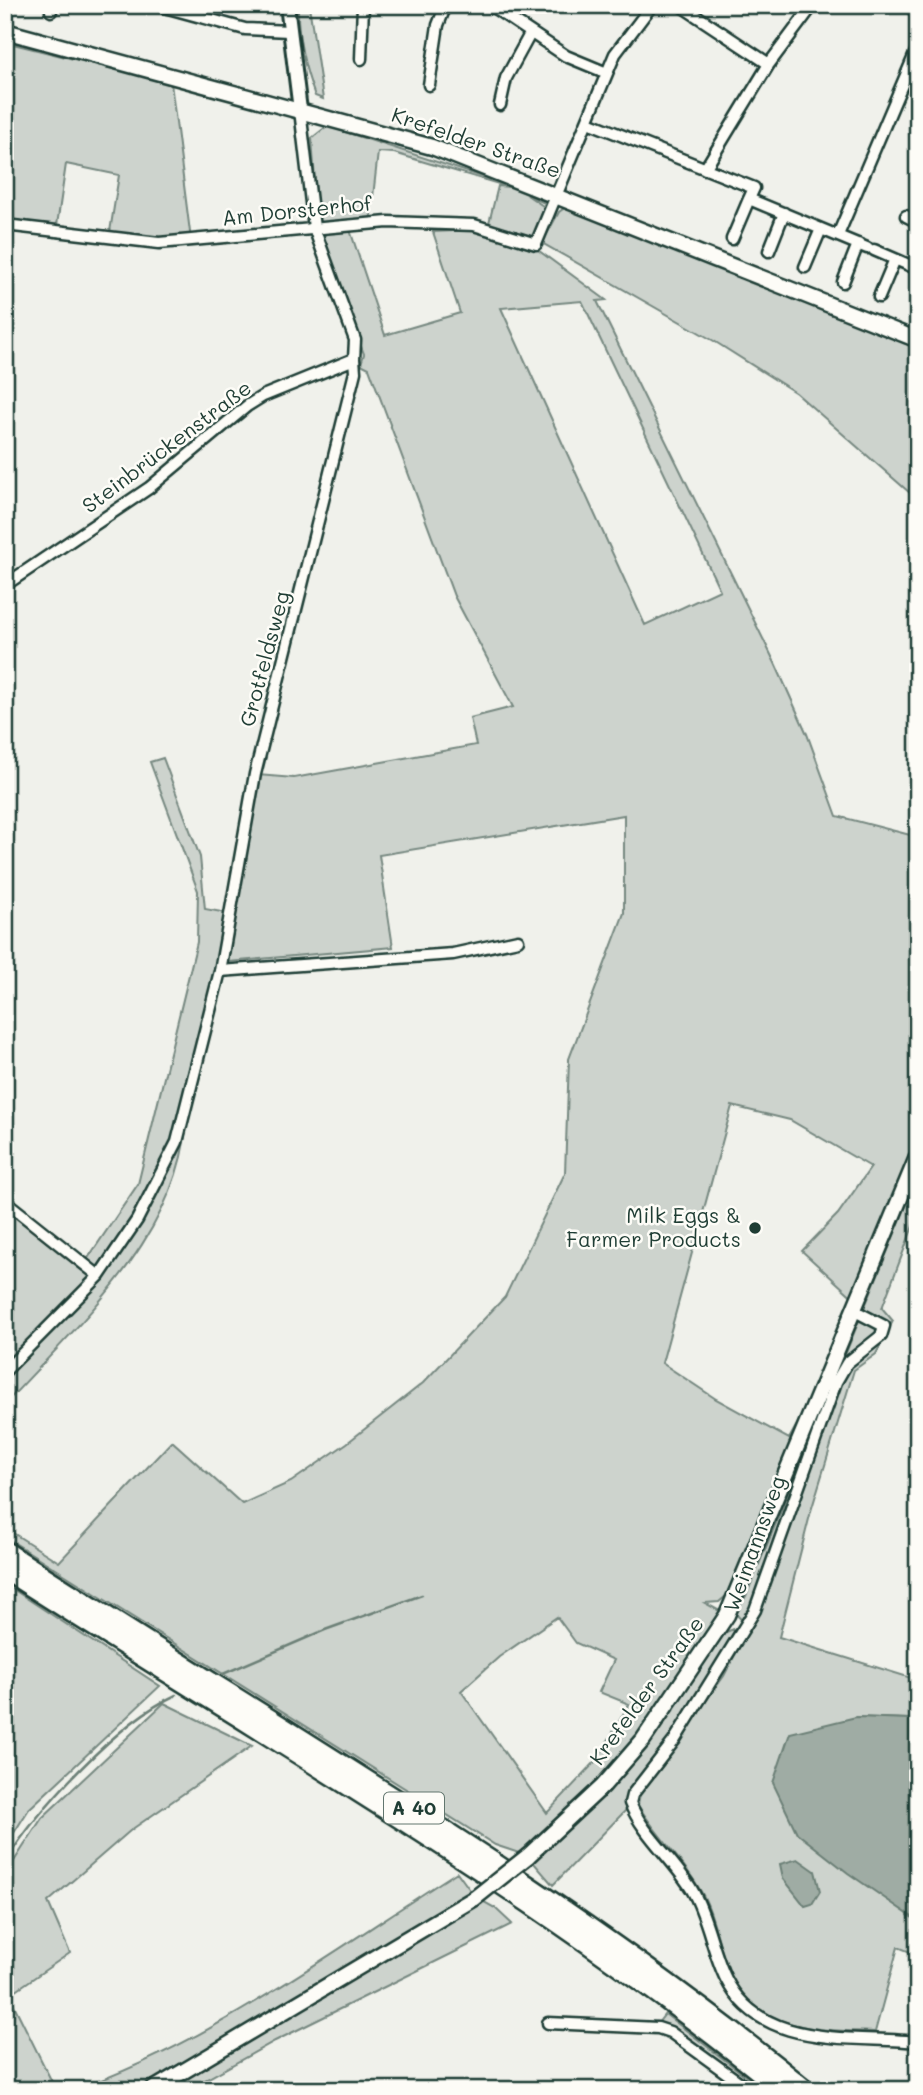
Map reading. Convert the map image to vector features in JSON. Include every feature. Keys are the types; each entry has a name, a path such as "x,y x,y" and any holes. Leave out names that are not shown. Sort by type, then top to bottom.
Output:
{"highway":[{"name":"A 40","path":"5,1551 497,1862 696,2005 806,2090"},
{"name":"A 40","path":"5,1570 471,1863 675,2008 782,2090"}],"main road":[{"name":"Krefelder Straße","path":"5,31 432,147 559,194 918,340"},
{"name":"Krefelder Straße","path":"152,2090 475,1898 528,1856 603,1786 643,1740 727,1615 918,1155"}],"street":[{"path":"157,5 235,27 289,31"},
{"path":"287,5 314,228 355,340 354,359"},
{"path":"361,59 363,5"},
{"path":"429,85 438,25 446,5"},
{"path":"490,5 530,34 566,55 607,73"},
{"path":"559,194 615,54 652,5"},
{"path":"680,5 769,64"},
{"path":"705,169 769,64 813,5"},
{"path":"910,5 918,15"},
{"path":"500,105 506,78 530,34"},
{"path":"838,236 918,47"},
{"path":"588,122 754,188 732,239"},
{"name":"Am Dorsterhof","path":"5,225 159,243 387,222 474,225 536,244 559,194"},
{"path":"749,199 918,269"},
{"path":"769,251 784,213"},
{"path":"906,216 918,222"},
{"path":"806,267 821,229"},
{"path":"843,282 866,247"},
{"path":"880,297 895,259"},
{"name":"Steinbrückenstraße","path":"5,585 149,488 247,406 263,396 354,359"},
{"name":"Grotfeldsweg","path":"5,1370 99,1276 137,1220 177,1142 219,971 255,774 331,475 355,372 354,359"},
{"path":"219,971 453,954 518,940"},
{"path":"5,1201 99,1276"},
{"name":"Weimannsweg","path":"855,1311 884,1326 881,1336 847,1363 836,1382 750,1618 674,1741 632,1795 630,1802 691,1888 726,1978 739,2001 761,2020 797,2032 918,2042"},
{"path":"548,2023 658,2028 670,2032 750,2090"}],"shaded area":[{"path":"298,5 309,5 323,99 315,96 305,63 300,40"},
{"path":"5,42 171,83 191,240 109,238 119,175 66,164 56,232 5,225"},
{"path":"327,126 550,199 549,205 527,195 546,208 533,238 488,227 498,186 509,187 394,153 378,152 370,224 318,225 312,138"},
{"path":"567,206 918,348 918,500 796,393 714,341 542,243 559,212"},
{"path":"349,227 385,335 460,313 433,232 474,230 535,248 606,300 597,301 775,663 807,734 837,816 918,837 918,1147 858,1302 802,1251 838,1214 871,1167 790,1120 732,1106 662,1363 716,1399 789,1439 844,1339 770,1512 739,1566 726,1596 719,1602 705,1603 727,1615 714,1637 736,1628 668,1744 630,1791 626,1810 553,1885 528,1856 495,1845 5,1537 5,1528 59,1562 172,1441 242,1504 291,1482 347,1443 423,1383 505,1297 565,1173 569,1059 624,913 624,815 379,855 393,947 228,962 258,775 294,778 476,745 470,718 513,707 454,596 369,368 361,364 364,354 322,240 327,231","holes":["582,301 720,590 645,625 501,308","557,1617 576,1643 614,1660 599,1692 629,1704 597,1760 547,1813 461,1691 499,1657"]},
{"path":"163,758 200,857 205,909 227,913 187,1094 184,1141 173,1184 153,1226 128,1265 99,1302 5,1404 5,1202 84,1264 138,1184 197,942 198,891 150,762"},
{"path":"918,1177 918,1213 882,1308 893,1321 876,1354 854,1370 811,1511 779,1637 911,1678 918,1676 918,1712 909,1719 856,1717 908,1915 918,1921 918,1955 898,1947 875,2032 814,2028 776,2018 759,2009 744,1996 732,1978 704,1897 638,1805 640,1793 724,1676 749,1628 735,1613 746,1596"},
{"path":"5,1584 160,1686 29,1809 5,1847"},
{"path":"164,1703 252,1746 131,1830 48,1902 70,1953 9,1995 56,2090 5,2090 5,1875 42,1818"},
{"path":"918,1712 918,1921 848,1873 797,1833 773,1783 790,1733 856,1717 909,1719"},
{"path":"798,1859 815,1871 820,1891 812,1904 805,1906 783,1878 780,1864"},
{"path":"457,1872 475,1897 495,1908 512,1924 275,2041 187,2090 74,2090 124,2071 223,2021 271,1993"},
{"path":"665,2014 764,2090 755,2090 710,2055 658,2023"}],"waterway":[{"path":"223,1674 325,1630 422,1595"},
{"path":"5,1862 38,1816 105,1745 153,1708 176,1695"}],"place":[{"name":"Milk Eggs & Farmer Products","path":"755,1228"}]}
